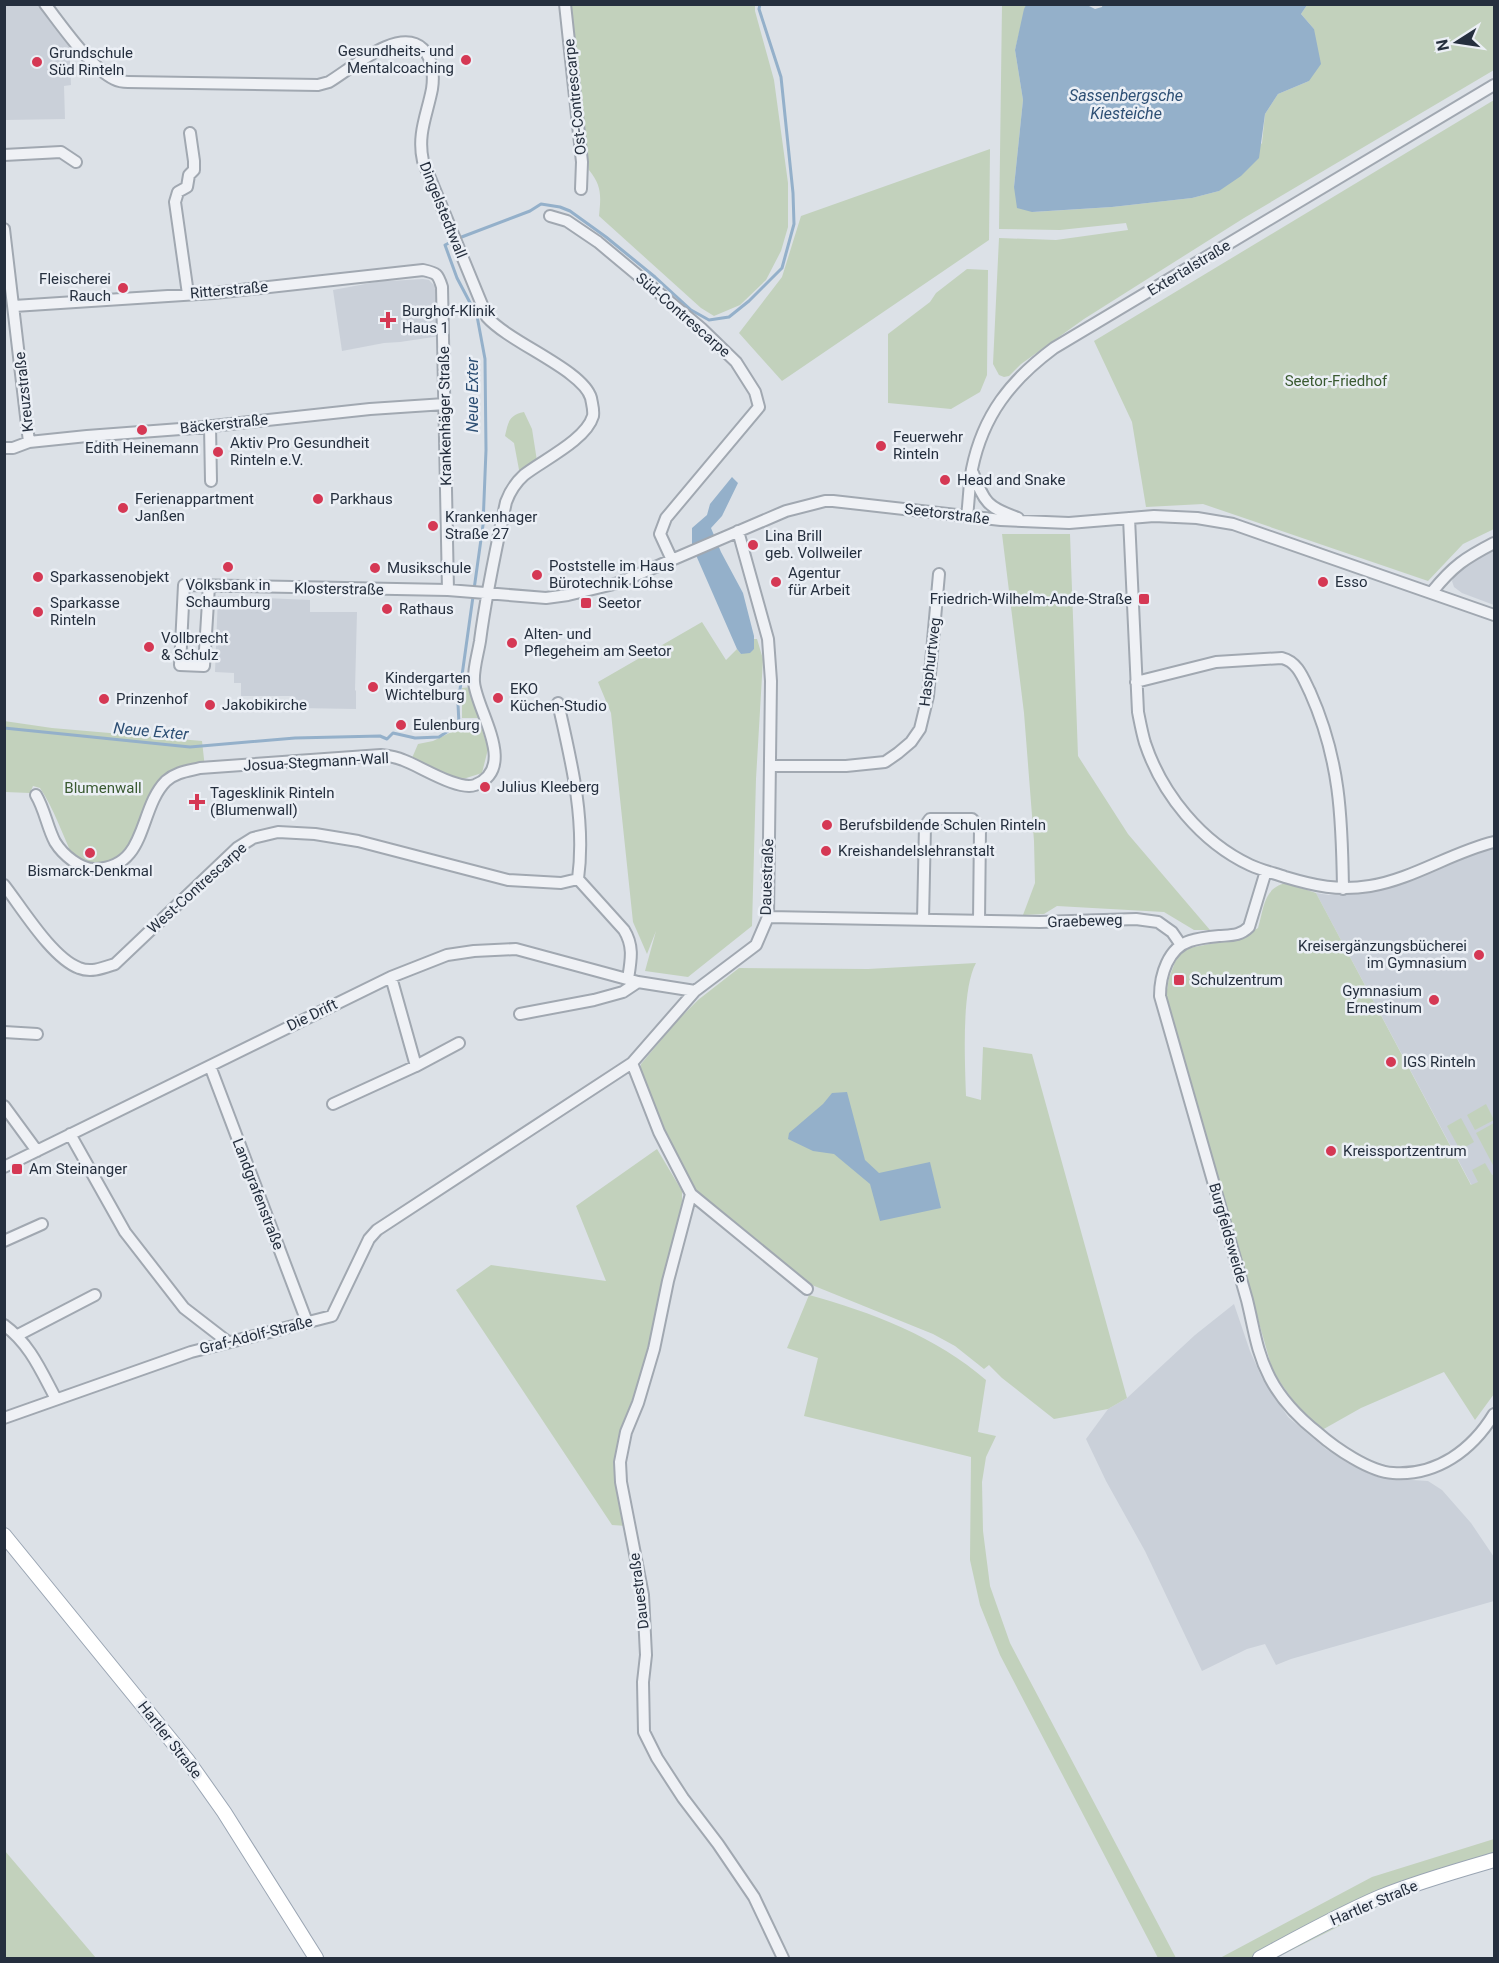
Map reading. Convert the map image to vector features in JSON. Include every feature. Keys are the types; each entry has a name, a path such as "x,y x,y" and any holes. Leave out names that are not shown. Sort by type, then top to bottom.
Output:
{"main road":[{"name":"Hartler Straße","path":"4,1535 201,1778 316,1959"},
{"name":"Hartler Straße","path":"1260,1959 1345,1913 1381,1897 1494,1860"}],"street":[{"name":"Dingelstedtwall","path":"45,4 89,58 116,81 318,85 329,82 387,46 406,42 415,43 426,52 431,61 433,75 420,137 420,150 487,317 495,326 576,377 589,393 594,412 582,433 523,476 511,490 478,593"},
{"name":"Ost-Contrescarpe","path":"565,4 582,162 581,189"},
{"name":"Extertalstraße","path":"967,516 972,470 986,425 1007,390 1029,367 1046,354 1494,85"},
{"path":"188,294 175,202 178,192 187,187 189,175 194,170 190,133"},
{"path":"4,155 61,152 76,162"},
{"name":"Süd-Contrescarpe","path":"550,216 567,221 598,242 701,328 736,362 755,392 759,407 666,518 660,534 672,560"},
{"name":"Kreuzstraße","path":"4,229 29,442"},
{"name":"Ritterstraße","path":"14,306 141,299 423,270 435,272 439,278"},
{"name":"Krankenhäger Straße","path":"439,278 442,287 448,590"},
{"path":"4,299 14,306"},
{"name":"Bäckerstraße","path":"4,448 13,448 29,442 370,409 445,404"},
{"path":"210,426 212,481"},
{"path":"972,470 987,503 997,510 1031,522"},
{"name":"Seetorstraße","path":"478,593 546,598 584,592 618,583 786,511 825,501 1031,522 1069,523 1154,516 1197,518 1233,524 1494,615"},
{"path":"1129,518 1138,712 1145,743 1171,796 1208,838 1250,865 1319,886 1343,890 1372,886 1401,878 1470,849 1494,842"},
{"name":"Dauestraße","path":"632,1064 695,991 756,945 768,917 771,681 768,639 734,533"},
{"path":"1432,592 1448,572 1461,561 1494,543"},
{"name":"Hasphurtweg","path":"770,766 885,762 911,741 920,729 928,696 939,574"},
{"name":"Klosterstraße","path":"209,586 204,666 180,665 184,585 448,590 478,593"},
{"name":"Josua-Stegmann-Wall","path":"36,795 44,808 56,843 70,858 89,870 105,869 119,864 129,855 141,834 157,794 165,782 176,773 200,768 381,755 403,759 464,787 476,785 492,770 495,757 492,738 474,682 478,593"},
{"path":"1136,682 1216,663 1282,658 1297,666 1318,710 1337,780 1342,819 1343,890"},
{"path":"520,1014 623,992 633,980 630,939 578,879 582,854 578,810 572,767 558,703"},
{"path":"923,920 925,826 930,819 958,818 972,819 980,828 979,921"},
{"name":"West-Contrescarpe","path":"4,885 57,954 79,969 96,971 115,964 237,848 253,838 278,832 315,834 358,841 508,880 561,883 578,879"},
{"path":"1181,945 1203,938 1243,933 1249,927 1266,871"},
{"name":"Graebeweg","path":"768,917 1040,922 1136,919 1158,922 1172,932 1181,945"},
{"name":"Burgfeldsweide","path":"1181,945 1164,970 1160,981 1160,996 1247,1300 1254,1337 1271,1380 1290,1407 1328,1442 1352,1457 1392,1473 1421,1472 1440,1465 1467,1448 1494,1414"},
{"name":"Die Drift","path":"4,1167 391,977 447,955 516,949 633,980 695,991"},
{"path":"391,977 416,1066"},
{"path":"4,1032 37,1035"},
{"path":"333,1104 416,1066 459,1043"},
{"path":"632,1064 659,1132 691,1194 807,1289"},
{"name":"Graf-Adolf-Straße","path":"4,1418 156,1363 332,1316 369,1239 377,1230 632,1064"},
{"name":"Landgrafenstraße","path":"210,1066 307,1322"},
{"path":"4,1106 37,1151"},
{"path":"70,1134 125,1232 184,1308 228,1342"},
{"name":"Dauestraße","path":"691,1194 668,1281 654,1349 638,1403 626,1432 620,1462 621,1482 643,1595 646,1655 643,1682 644,1732 657,1758 683,1798 754,1897 783,1959"},
{"path":"4,1241 42,1224"},
{"path":"18,1335 95,1295"},
{"path":"4,1325 18,1335 32,1354 56,1399"}],"shaded area":[{"name":"Grundschule Süd Rinteln","path":"5,4 37,5 44,8 69,39 71,85 64,86 65,119 5,120"},
{"name":"Burghof-Klinik Haus 1","path":"387,280 429,280 436,287 440,336 342,351 333,290"},
{"path":"1494,550 1494,605 1462,593 1454,587 1452,581 1457,571"},
{"path":"218,596 310,600 310,612 357,612 356,709 298,708 298,704 293,703 293,696 241,696 241,683 234,683 234,673 215,672"},
{"name":"Gymnasium Ernestinum","path":"1494,848 1494,1174 1472,1186 1316,893 1329,895 1362,891"},
{"path":"1234,1304 1262,1378 1288,1417 1326,1449 1351,1465 1380,1478 1428,1481 1442,1490 1471,1523 1494,1557 1494,1601 1276,1665 1265,1644 1247,1649 1202,1671 1145,1551 1106,1481 1086,1439 1108,1409 1127,1398 1195,1335"}],"green space":[{"path":"569,5 755,5 774,80 788,183 788,227 781,251 766,280 740,305 714,316 701,308 599,216 600,192 589,170"},
{"path":"1002,5 1026,5 1015,50 1023,100 1014,187 1033,212 1112,207 1192,198 1219,191 1262,143 1265,114 1278,94 1309,81 1314,29 1301,14 1307,5 1494,5 1494,70 1244,218 1084,319 1021,364 1009,376 1004,377 999,375 993,364 999,238 1056,240 1128,230 1126,223 1060,230 999,229"},
{"name":"Seetor-Friedhof","path":"1494,100 1494,529 1463,544 1428,581 1203,504 1146,507 1132,422 1094,341"},
{"path":"990,149 989,240 782,381 739,333 782,277 801,216"},
{"path":"967,269 988,270 987,375 980,392 951,409 888,403 888,334 930,302 936,293"},
{"path":"524,412 532,429 537,461 520,475 514,443 505,436 510,420 515,415"},
{"path":"1002,534 1070,534 1078,756 1128,834 1210,930 1194,930 1164,912 1057,906 1044,914 1023,915 1035,883 1034,841 1024,713"},
{"path":"702,622 726,660 737,649 741,654 754,649 754,639 757,639 763,659 756,779 752,926 688,977 645,971 656,931 647,954 633,922 611,713 598,682"},
{"path":"472,687 480,718 462,718 462,688"},
{"name":"Blumenwall","path":"4,721 52,728 202,741 205,768 165,782 128,853 103,869 73,857 54,813 40,788 33,786 30,793 5,792"},
{"path":"472,722 480,723 488,749 482,773 460,780 412,758 418,744 433,741"},
{"name":"Kreissportzentrum","path":"1286,883 1316,893 1471,1185 1478,1182 1472,1170 1485,1163 1492,1175 1494,1174 1494,1394 1475,1420 1444,1372 1361,1408 1322,1430 1297,1406 1273,1372 1166,996 1169,978 1177,957 1189,948 1241,938 1258,928 1269,894 1273,889"},
{"path":"976,963 971,975 966,1008 966,1096 981,1100 983,1047 1032,1054 1127,1398 1108,1409 1054,1419 989,1365 984,1369 955,1346 933,1334 807,1283 696,1192 657,1117 640,1074 641,1064 677,1021 698,1000 739,968 868,969"},
{"path":"1486,1104 1494,1120 1475,1130 1467,1115"},
{"path":"1461,1118 1474,1142 1460,1150 1447,1126"},
{"path":"1494,1123 1494,1167 1476,1133"},
{"path":"657,1149 682,1191 682,1202 641,1377 621,1428 618,1460 627,1526 612,1525 456,1290 491,1265 606,1281 576,1206"},
{"path":"809,1295 856,1309 925,1339 967,1365 986,1380 978,1432 996,1436 986,1457 982,1482 983,1531 990,1586 1010,1643 1176,1958 1158,1958 1000,1655 980,1605 970,1560 971,1457 804,1416 818,1358 787,1348"},
{"path":"1494,1839 1494,1866 1397,1897 1276,1958 1220,1958 1372,1877"},
{"path":"5,1851 96,1958 5,1958"}],"water":[{"name":"Sassenbergsche Kiesteiche","path":"1103,4 1307,5 1301,14 1314,29 1321,64 1309,81 1278,94 1265,114 1259,158 1241,176 1219,191 1192,198 1112,207 1032,212 1017,208 1014,187 1023,100 1015,50 1024,9 1026,5 1087,5 1095,9 1102,7"},
{"path":"732,477 738,483 722,516 711,528 743,593 754,636 754,649 750,653 741,654 692,546 692,528 707,515 710,504"},
{"path":"847,1092 865,1160 879,1173 930,1162 941,1208 880,1221 870,1184 834,1154 813,1151 788,1139 789,1133 823,1104 832,1093"}],"waterway":[{"name":"Neue Exter","path":"459,238 530,211 541,204 560,207 570,211 606,237 691,310 709,320 729,317 749,301 782,268 794,224 781,77 759,9 760,4"},
{"name":"Neue Exter","path":"4,728 190,747 295,738 380,736 387,739 393,733 415,738 439,737 459,724 458,704 483,525 486,450 485,359 477,316 457,278 445,245 453,241"}],"place":[{"name":"Gesundheits- und Mentalcoaching","path":"466,60"},
{"name":"Grundschule Süd Rinteln","path":"37,62"},
{"name":"Fleischerei Rauch","path":"123,288"},
{"name":"Burghof-Klinik Haus 1","path":"388,320"},
{"name":"Edith Heinemann","path":"142,430"},
{"name":"Feuerwehr Rinteln","path":"881,446"},
{"name":"Aktiv Pro Gesundheit Rinteln e.V.","path":"218,452"},
{"name":"Head and Snake","path":"945,480"},
{"name":"Parkhaus","path":"318,499"},
{"name":"Ferienappartment Janßen","path":"123,508"},
{"name":"Krankenhager Straße 27","path":"433,526"},
{"name":"Lina Brill geb. Vollweiler","path":"753,545"},
{"name":"Volksbank in Schaumburg","path":"228,567"},
{"name":"Musikschule","path":"375,568"},
{"name":"Poststelle im Haus Bürotechnik Lohse","path":"537,575"},
{"name":"Sparkassenobjekt","path":"38,577"},
{"name":"Agentur für Arbeit","path":"776,582"},
{"name":"Esso","path":"1323,582"},
{"name":"Friedrich-Wilhelm-Ande-Straße","path":"1144,599"},
{"name":"Seetor","path":"586,603"},
{"name":"Rathaus","path":"387,609"},
{"name":"Sparkasse Rinteln","path":"38,612"},
{"name":"Alten- und Pflegeheim am Seetor","path":"512,643"},
{"name":"Vollbrecht & Schulz","path":"149,647"},
{"name":"Kindergarten Wichtelburg","path":"373,687"},
{"name":"EKO Küchen-Studio","path":"498,698"},
{"name":"Prinzenhof","path":"104,699"},
{"name":"Jakobikirche","path":"210,705"},
{"name":"Eulenburg","path":"401,725"},
{"name":"Julius Kleeberg","path":"485,787"},
{"name":"Tagesklinik Rinteln (Blumenwall)","path":"197,802"},
{"name":"Berufsbildende Schulen Rinteln","path":"827,825"},
{"name":"Kreishandelslehranstalt","path":"826,851"},
{"name":"Bismarck-Denkmal","path":"90,853"},
{"name":"Kreisergänzungsbücherei im Gymnasium","path":"1479,955"},
{"name":"Schulzentrum","path":"1179,980"},
{"name":"Gymnasium Ernestinum","path":"1434,1000"},
{"name":"IGS Rinteln","path":"1391,1062"},
{"name":"Kreissportzentrum","path":"1331,1151"},
{"name":"Am Steinanger","path":"17,1169"}]}
